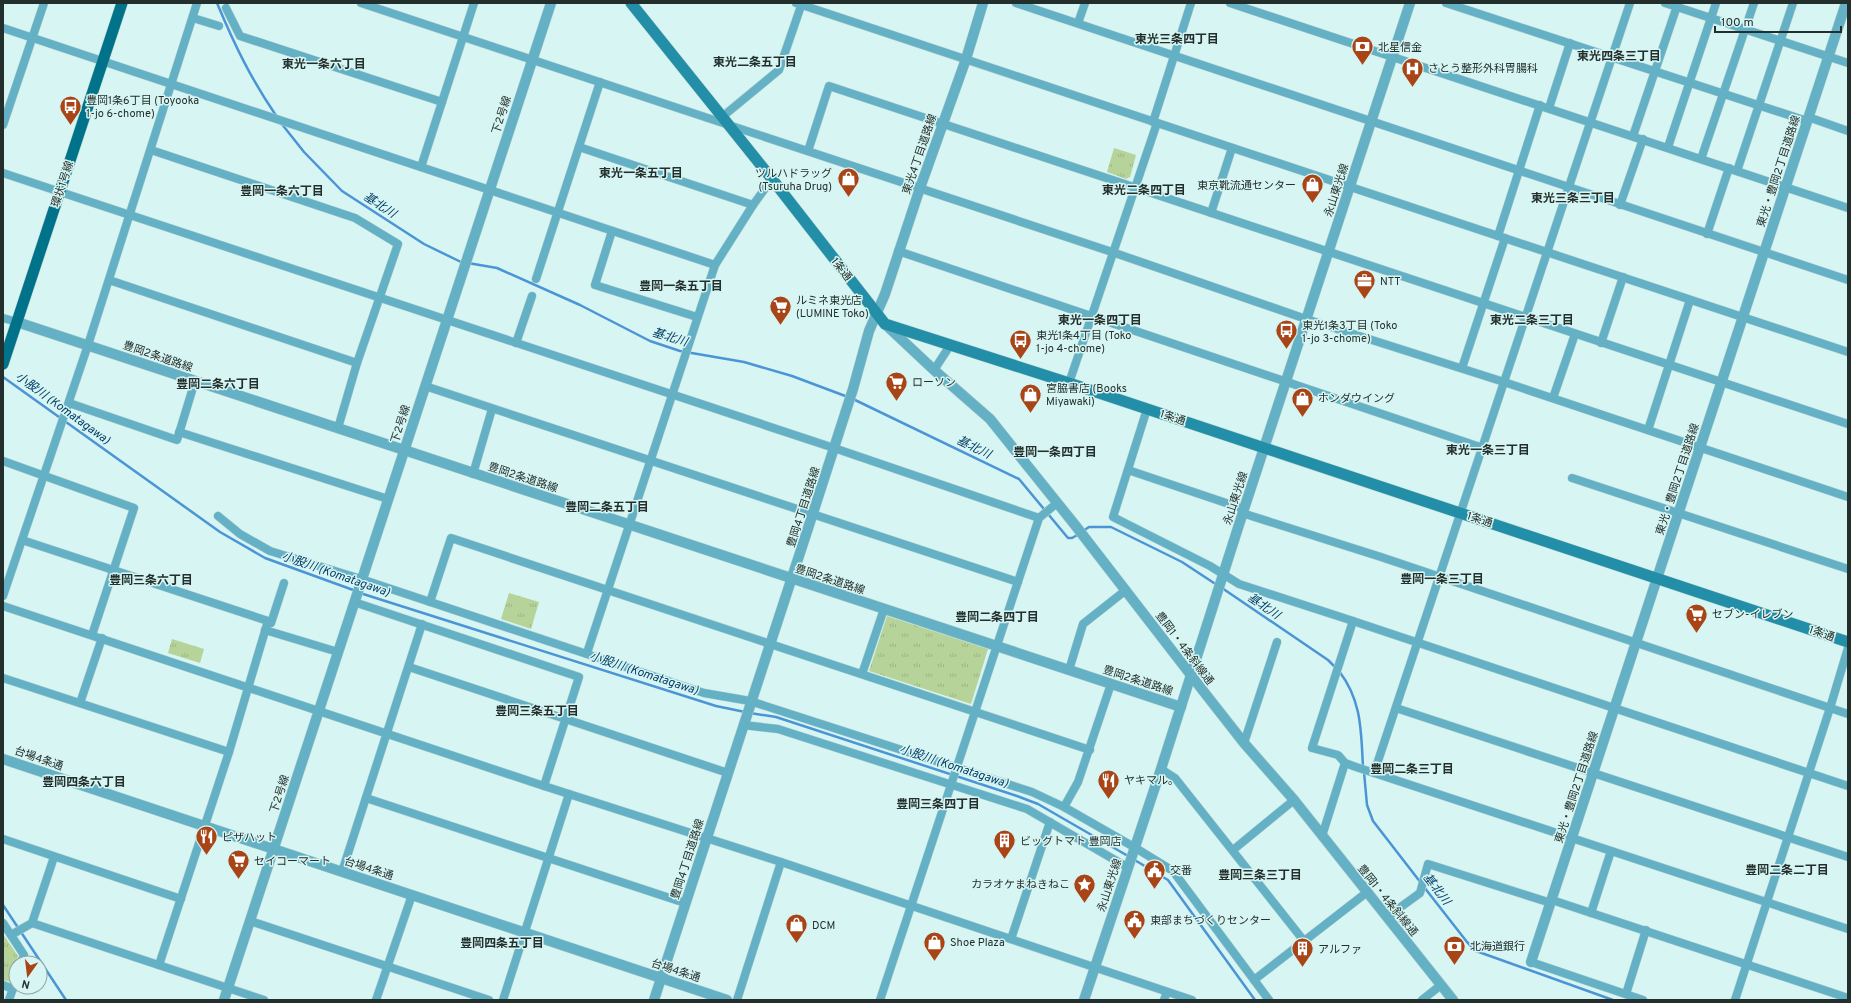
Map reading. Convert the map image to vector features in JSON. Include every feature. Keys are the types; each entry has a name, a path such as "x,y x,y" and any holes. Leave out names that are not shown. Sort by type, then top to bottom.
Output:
{"main road":[{"name":"環状1号線","path":"3,364 122,3"},
{"name":"1条通","path":"631,3 772,178 885,324 951,344 1264,447 1848,642"}],"street":[{"path":"3,125 7,102 44,3"},
{"path":"3,596 88,345 197,3"},
{"path":"361,3 1112,252 1306,319 1462,368 1848,497"},
{"path":"421,167 474,3"},
{"name":"下2号線","path":"224,1000 551,3"},
{"name":"東光4丁目道路線","path":"877,313 966,59 983,3"},
{"path":"1016,3 1848,280"},
{"path":"1078,23 1085,3"},
{"path":"1069,383 1112,252 1135,188 1191,3"},
{"path":"1230,3 1848,208"},
{"name":"永山東光線","path":"1084,1000 1161,769 1190,674 1410,3"},
{"path":"1446,3 1724,94 1848,131"},
{"path":"1372,772 1396,708 1630,3"},
{"path":"1665,3 1677,5 1745,30 1848,63"},
{"path":"1668,148 1716,3"},
{"path":"1702,159 1754,3"},
{"path":"1708,234 1759,105 1793,3"},
{"name":"東光・豊岡2丁目道路線","path":"1531,962 1846,3"},
{"path":"722,117 779,70 800,4 1350,188 1547,251 1848,352"},
{"path":"1633,136 1677,5"},
{"path":"226,8 240,36 442,102"},
{"path":"193,18 219,26"},
{"path":"3,28 715,265"},
{"path":"1549,108 1570,43"},
{"path":"536,279 600,82"},
{"path":"808,151 829,86 1848,424"},
{"path":"1462,368 1483,304 1519,171 1540,105"},
{"path":"1620,205 1643,139"},
{"path":"579,147 753,205"},
{"path":"1211,213 1232,148"},
{"path":"151,150 355,218 398,244 338,428"},
{"path":"3,173 671,395 1044,514"},
{"path":"586,653 715,265 772,178"},
{"path":"612,231 595,285 697,317"},
{"path":"898,251 1483,448"},
{"path":"1601,342 1623,277"},
{"path":"109,280 358,363"},
{"path":"516,343 532,296"},
{"path":"1648,430 1690,300"},
{"name":"豊岡4丁目道路線","path":"654,1000 849,403 869,331 877,313"},
{"path":"3,318 17,322"},
{"name":"豊岡2条道路線","path":"17,322 1181,707"},
{"name":"豊岡1・4条斜線通","path":"885,324 934,370 990,419 1075,524 1244,743 1294,800 1366,893 1453,1000"},
{"path":"1553,398 1574,334"},
{"path":"934,370 951,344"},
{"path":"68,403 177,440 194,381"},
{"path":"425,386 1018,582"},
{"path":"473,474 492,409"},
{"path":"1147,409 1113,517 1210,566 1222,578 1848,786"},
{"path":"179,432 388,499"},
{"path":"3,461 44,474 134,508 92,635"},
{"path":"1128,470 1243,511 1848,714"},
{"path":"1572,478 1848,569"},
{"path":"880,1000 1018,582 1044,514 1057,503"},
{"path":"218,516 240,534 270,551 360,582 430,602 704,693 750,704 1032,792 1064,807 1173,871 1269,1000"},
{"path":"430,602 451,538 1090,750"},
{"path":"22,540 113,570 338,652"},
{"path":"159,966 229,752 266,625 271,623 284,583"},
{"path":"1068,670 1084,624 1126,590"},
{"path":"355,599 422,624 579,677 544,786"},
{"path":"3,606 544,786 781,862 911,907 1192,1000"},
{"path":"862,674 884,609"},
{"path":"1353,621 1312,748 1338,755 1344,763 1848,929"},
{"path":"342,872 422,624"},
{"path":"80,703 102,638"},
{"path":"1244,743 1277,642"},
{"path":"1735,1000 1830,708 1848,648"},
{"path":"409,667 728,773"},
{"path":"3,678 229,752"},
{"path":"1064,807 1078,782 1090,750 1110,684"},
{"path":"1396,708 1848,857"},
{"path":"744,722 778,729 951,783 1027,809 1128,865"},
{"name":"台場4条通","path":"3,759 727,1000"},
{"path":"1322,836 1344,763"},
{"path":"1161,769 1175,778 1304,940"},
{"path":"503,1000 569,794"},
{"path":"366,798 685,903"},
{"path":"1233,850 1294,800"},
{"path":"1011,939 1050,822"},
{"path":"3,839 181,899"},
{"path":"1592,913 1611,851"},
{"path":"14,934 30,924 54,857"},
{"path":"737,1000 781,862"},
{"path":"1387,917 1420,892 1428,864 1646,930 1848,998"},
{"path":"1254,980 1366,893"},
{"path":"376,1000 412,895"},
{"path":"250,920 489,1000"},
{"path":"3,923 14,934 24,955"},
{"path":"30,924 264,1000"},
{"path":"1626,994 1646,930"},
{"path":"1531,962 1643,1000"},
{"path":"1422,1000 1441,985"},
{"path":"1164,1000 1167,992"}],"green space":[{"path":"1114,148 1136,155 1130,177 1126,179 1107,172"},
{"path":"509,593 539,602 531,629 501,619"},
{"path":"887,616 988,649 971,704 869,671"},
{"path":"172,639 204,649 200,663 168,653"},
{"path":"3,934 17,955 8,955 8,981 3,980"}],"waterway":[{"name":"基北川","path":"217,3 244,62 277,117"},
{"name":"基北川","path":"281,123 304,152 342,191 424,244 463,263"},
{"name":"基北川","path":"468,263 497,268 580,305 650,341 680,351 744,362 792,376 848,397"},
{"name":"小股川 (Komatagawa)","path":"3,377 220,532 265,558 356,591"},
{"name":"基北川","path":"853,399 1019,479 1068,538 1072,538 1079,534"},
{"name":"基北川","path":"1083,531 1089,527 1111,527 1182,562 1217,585"},
{"name":"基北川","path":"1222,588 1328,660 1335,667"},
{"name":"小股川 (Komatagawa)","path":"360,593 716,706 745,712"},
{"name":"基北川","path":"1339,671 1347,682 1356,705 1361,729 1363,767"},
{"name":"小股川 (Komatagawa)","path":"750,713 776,717 1017,796 1038,804 1128,856"},
{"name":"基北川","path":"1364,772 1367,805 1373,821 1421,883"},
{"name":"小股川 (Komatagawa)","path":"1133,859 1168,880 1255,1000"},
{"name":"基北川","path":"1424,887 1467,942 1476,951 1613,1000"},
{"path":"3,905 66,1000"}],"place":[{"name":"北星信金","path":"1362,66"},
{"name":"さとう整形外科胃腸科","path":"1413,88"},
{"name":"豊岡1条6丁目 (Toyooka 1-jo 6-chome)","path":"71,126"},
{"name":"ツルハドラッグ (Tsuruha Drug)","path":"848,198"},
{"name":"東京靴流通センター","path":"1312,204"},
{"name":"NTT","path":"1365,300"},
{"name":"ルミネ東光店 (LUMINE Toko)","path":"781,326"},
{"name":"東光1条3丁目 (Toko 1-jo 3-chome)","path":"1287,350"},
{"name":"東光1条4丁目 (Toko 1-jo 4-chome)","path":"1020,360"},
{"name":"ローソン","path":"896,402"},
{"name":"宮脇書店 (Books Miyawaki)","path":"1031,414"},
{"name":"ホンダウイング","path":"1303,418"},
{"name":"セブン-イレブン","path":"1696,634"},
{"name":"ヤキマル。","path":"1108,800"},
{"name":"ピザハット","path":"207,856"},
{"name":"ビッグトマト 豊岡店","path":"1005,860"},
{"name":"セイコーマート","path":"238,880"},
{"name":"交番","path":"1154,890"},
{"name":"カラオケまねきねこ","path":"1085,904"},
{"name":"東部まちづくりセンター","path":"1134,940"},
{"name":"DCM","path":"796,944"},
{"name":"Shoe Plaza","path":"934,962"},
{"name":"北海道銀行","path":"1455,966"},
{"name":"アルファ","path":"1303,968"}],"district":[{"name":"東光三条四丁目","path":"1177,39"},
{"name":"東光四条三丁目","path":"1619,56"},
{"name":"東光二条五丁目","path":"755,62"},
{"name":"東光一条六丁目","path":"324,64"},
{"name":"東光一条五丁目","path":"641,173"},
{"name":"東光二条四丁目","path":"1144,190"},
{"name":"豊岡一条六丁目","path":"282,191"},
{"name":"東光三条三丁目","path":"1573,198"},
{"name":"豊岡一条五丁目","path":"681,286"},
{"name":"東光一条四丁目","path":"1100,320"},
{"name":"東光二条三丁目","path":"1532,320"},
{"name":"豊岡二条六丁目","path":"218,384"},
{"name":"東光一条三丁目","path":"1488,450"},
{"name":"豊岡一条四丁目","path":"1055,452"},
{"name":"豊岡二条五丁目","path":"607,507"},
{"name":"豊岡一条三丁目","path":"1442,579"},
{"name":"豊岡三条六丁目","path":"151,580"},
{"name":"豊岡二条四丁目","path":"997,617"},
{"name":"豊岡三条五丁目","path":"537,711"},
{"name":"豊岡二条三丁目","path":"1412,769"},
{"name":"豊岡四条六丁目","path":"84,782"},
{"name":"豊岡三条四丁目","path":"938,804"},
{"name":"豊岡二条二丁目","path":"1787,870"},
{"name":"豊岡三条三丁目","path":"1260,875"},
{"name":"豊岡四条五丁目","path":"502,943"}]}
